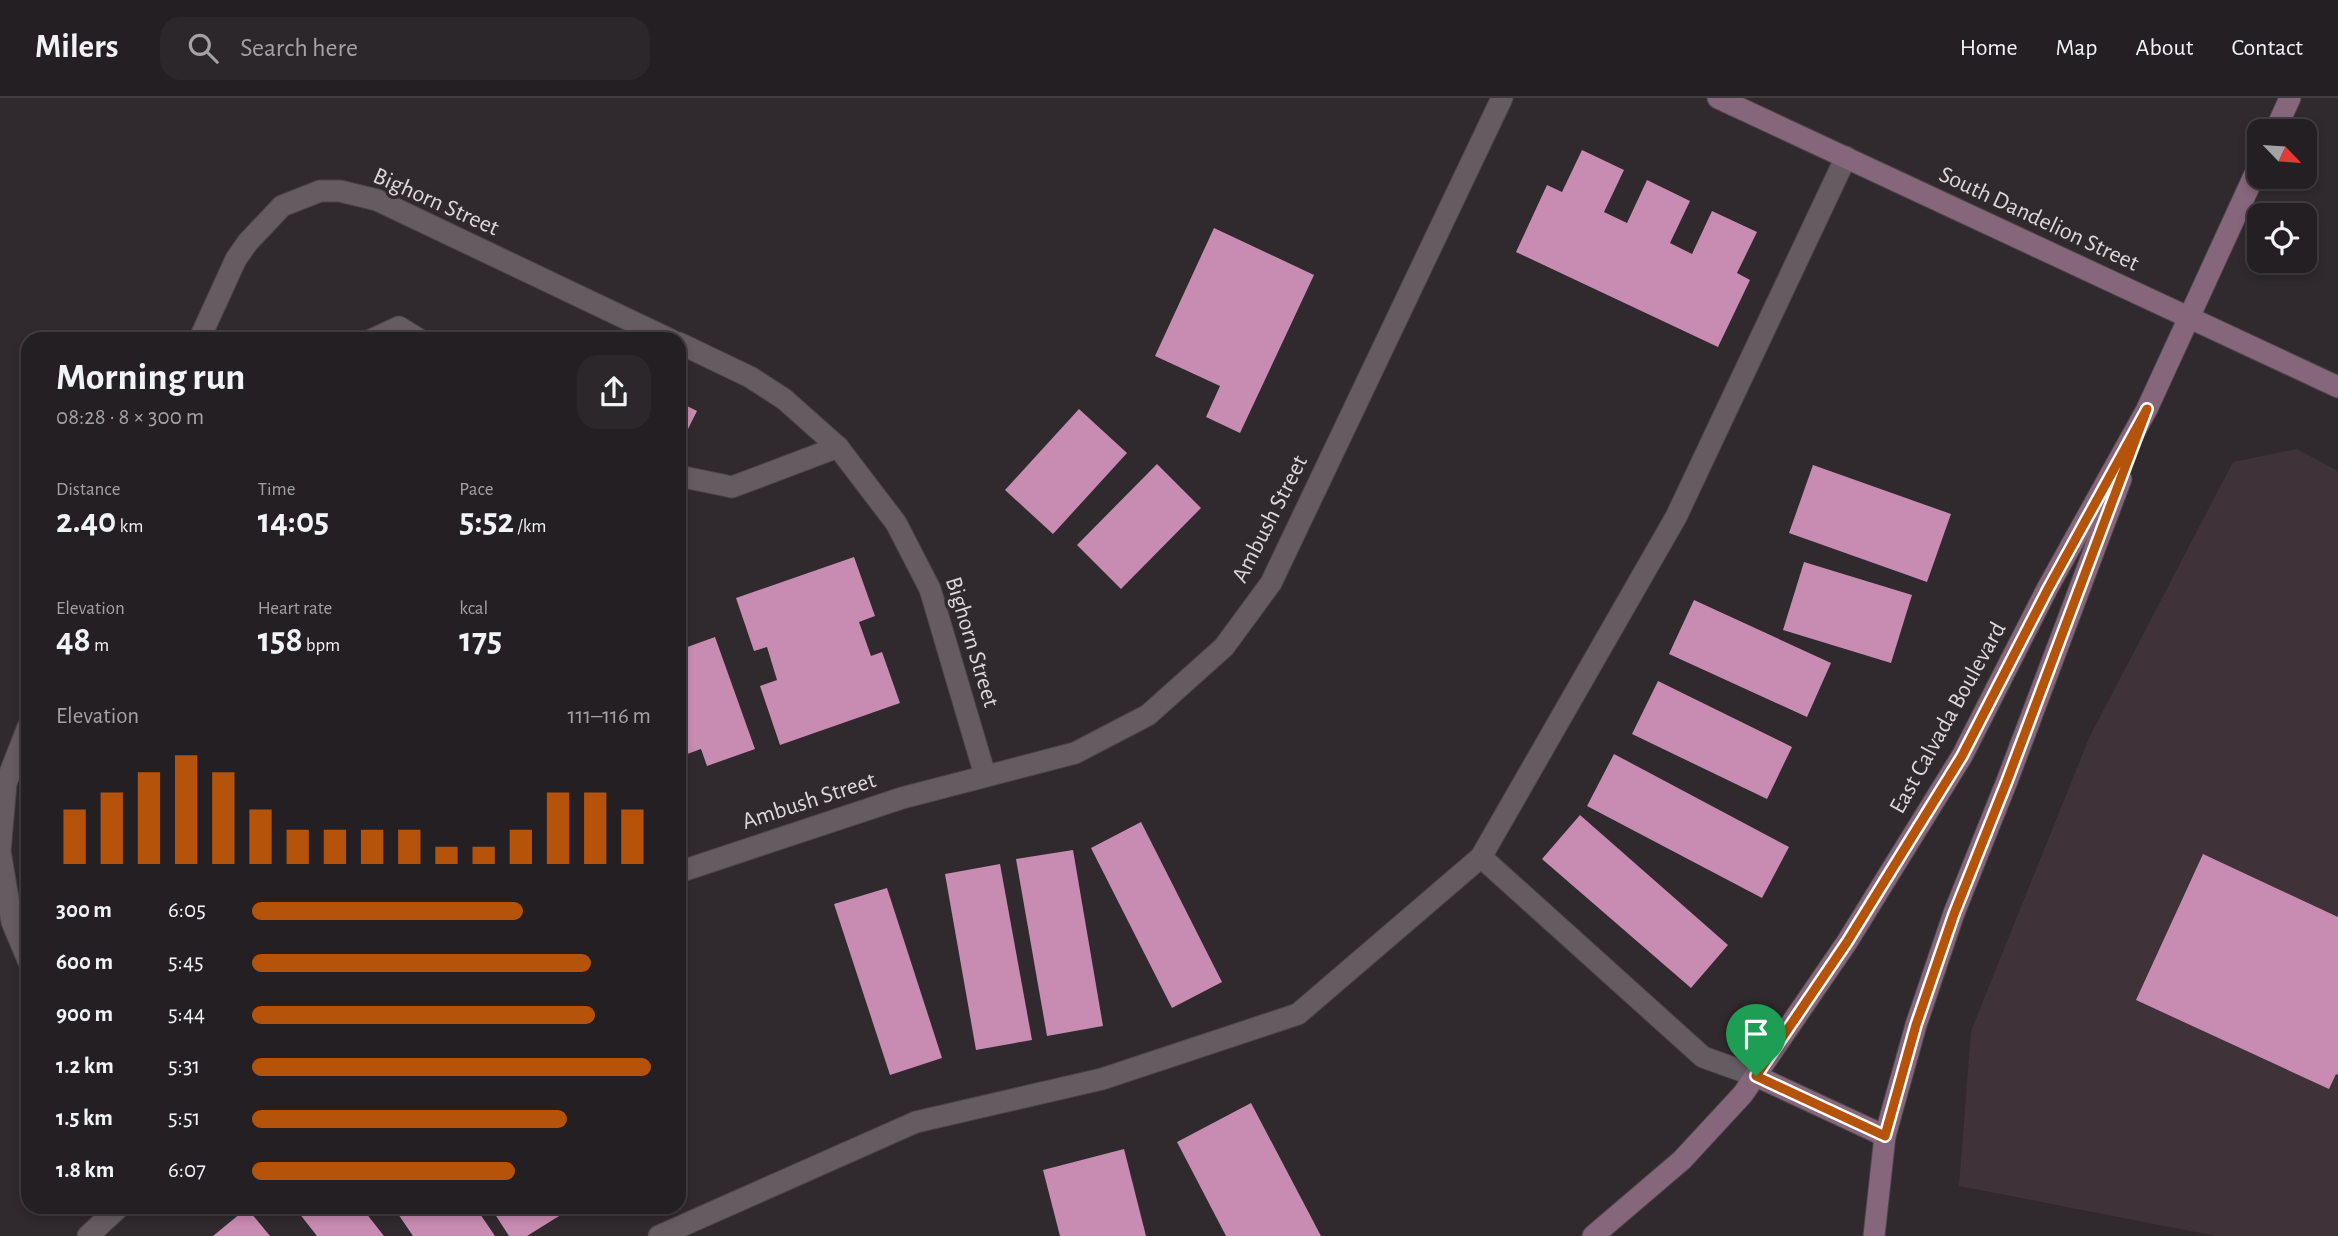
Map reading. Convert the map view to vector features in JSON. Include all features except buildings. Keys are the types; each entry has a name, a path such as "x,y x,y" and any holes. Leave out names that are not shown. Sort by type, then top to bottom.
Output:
{"main road":[{"name":"South Dandelion Street","path":"1718,98 2338,387"},
{"path":"2280,119 2290,98"},
{"name":"East Calvada Boulevard","path":"1593,1236 1682,1160 1743,1094 1847,942 1962,756 2048,589 2147,409 2248,189"},
{"path":"1874,1236 1885,1136 1916,1025 1954,914 2147,409"},
{"path":"1756,1076 1885,1136"}],"street":[{"name":"Ambush Street","path":"686,870 902,798 1075,753 1148,715 1224,647 1271,583 1502,98"},
{"path":"659,1236 916,1122 1102,1079 1298,1014 1481,857 1676,517 1846,157"},
{"name":"Bighorn Street","path":"203,332 236,259 282,206 320,191 340,191 377,200 654,332"},
{"path":"388,332 399,327 407,332"},
{"name":"Bighorn Street","path":"686,346 773,391 838,447 896,523 930,589 985,775"},
{"path":"686,477 732,487 838,447"},
{"path":"21,745 6,783 0,851 12,922 21,943"},
{"path":"1481,857 1703,1057 1756,1076"},
{"path":"88,1236 112,1214"}],"shaded area":[{"path":"2297,449 2338,471 2338,1236 2216,1236 1959,1186 1971,1031 2089,738 2233,462"}],"route":[{"path":"2147,409 1954,914 1916,1025 1885,1136 1756,1076 1847,942 1962,756 2048,589 2147,409"}]}
